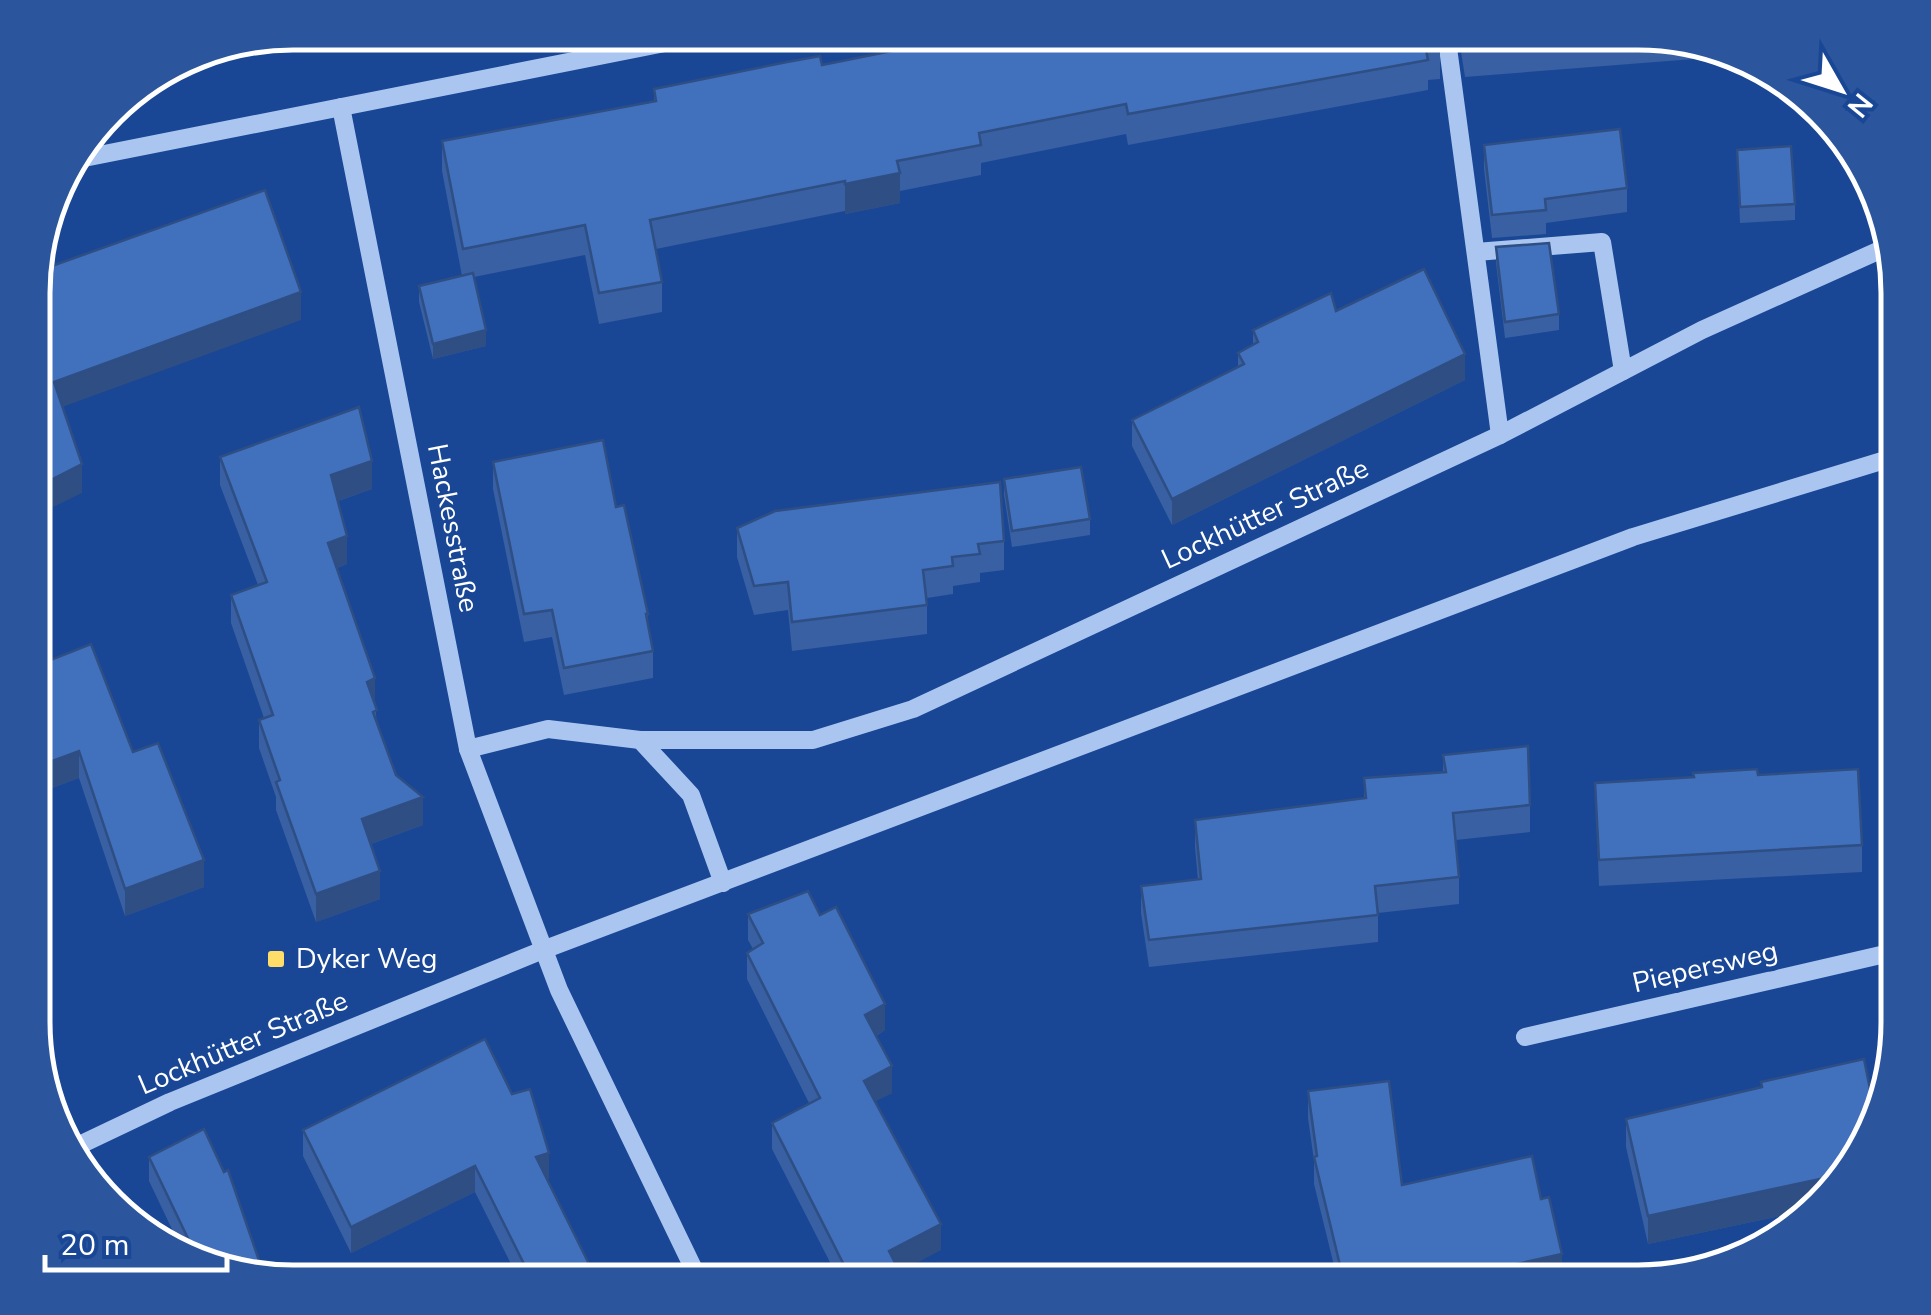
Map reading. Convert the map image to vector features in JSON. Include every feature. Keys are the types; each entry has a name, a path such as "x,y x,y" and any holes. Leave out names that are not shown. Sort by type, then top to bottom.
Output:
{"street":[{"path":"92,156 629,50"},
{"path":"1448,51 1500,435"},
{"name":"Hackesstraße","path":"342,107 468,749 544,950"},
{"path":"1476,252 1602,242 1623,371"},
{"name":"Lockhütter Straße","path":"468,749 548,730 640,740 813,740 914,709 1500,435 1702,330 1877,252"},
{"name":"Lockhütter Straße","path":"83,1143 170,1102 544,950 1633,537 1880,462"},
{"path":"640,740 691,796 723,883"},
{"path":"544,950 559,990 691,1264"},
{"name":"Piepersweg","path":"1525,1037 1880,954"}],"building":[{"path":"894,50 1426,51 1428,60 1128,114 1126,104 979,133 981,145 897,161 900,173 650,220 662,282 599,293 585,225 463,249 442,141 656,101 654,89 787,62 820,56 822,65"},
{"path":"1620,129 1627,188 1545,199 1546,210 1492,215 1484,145"},
{"path":"1791,146 1795,204 1740,207 1737,150"},
{"path":"265,190 301,292 54,382 82,464 50,480 52,266"},
{"path":"1549,243 1559,314 1505,322 1496,247"},
{"path":"1424,269 1465,354 1172,499 1132,420 1244,364 1238,353 1258,342 1253,330 1331,293 1336,311"},
{"path":"473,273 486,330 433,344 419,286"},
{"path":"359,407 372,461 331,475 347,536 328,543 375,678 367,682 377,710 373,712 396,775 423,797 362,819 380,871 316,894 276,782 280,780 259,720 273,715 231,595 267,582 220,457"},
{"path":"603,440 616,507 624,505 653,651 564,668 552,610 524,614 493,462"},
{"path":"1081,467 1090,519 1012,531 1004,479"},
{"path":"1000,482 1004,541 978,544 980,554 952,557 953,566 923,570 927,605 792,622 788,582 754,586 737,528 775,511"},
{"path":"91,644 133,752 158,743 204,860 125,889 79,751 51,762 50,660"},
{"path":"1528,746 1530,805 1453,813 1459,877 1375,886 1378,915 1149,940 1141,886 1201,879 1195,820 1366,798 1364,778 1446,772 1443,755"},
{"path":"1757,769 1758,775 1858,769 1862,845 1599,860 1595,783"},
{"path":"808,891 820,915 836,907 885,1004 865,1015 892,1066 864,1081 941,1224 889,1251 896,1264 844,1264 772,1123 820,1098 747,953 763,943 748,914"},
{"path":"485,1039 512,1094 530,1089 549,1153 536,1157 589,1264 524,1264 475,1166 351,1227 303,1130"},
{"path":"1864,1059 1870,1091 1863,1115 1824,1178 1648,1216 1626,1119 1762,1087 1761,1082"},
{"path":"1389,1081 1402,1185 1532,1156 1541,1199 1549,1197 1562,1254 1513,1265 1340,1265 1314,1157 1317,1156 1308,1091"},
{"path":"204,1129 224,1172 228,1170 259,1262 215,1252 189,1241 149,1157"}],"place":[{"name":"Dyker Weg","path":"276,959"}]}
